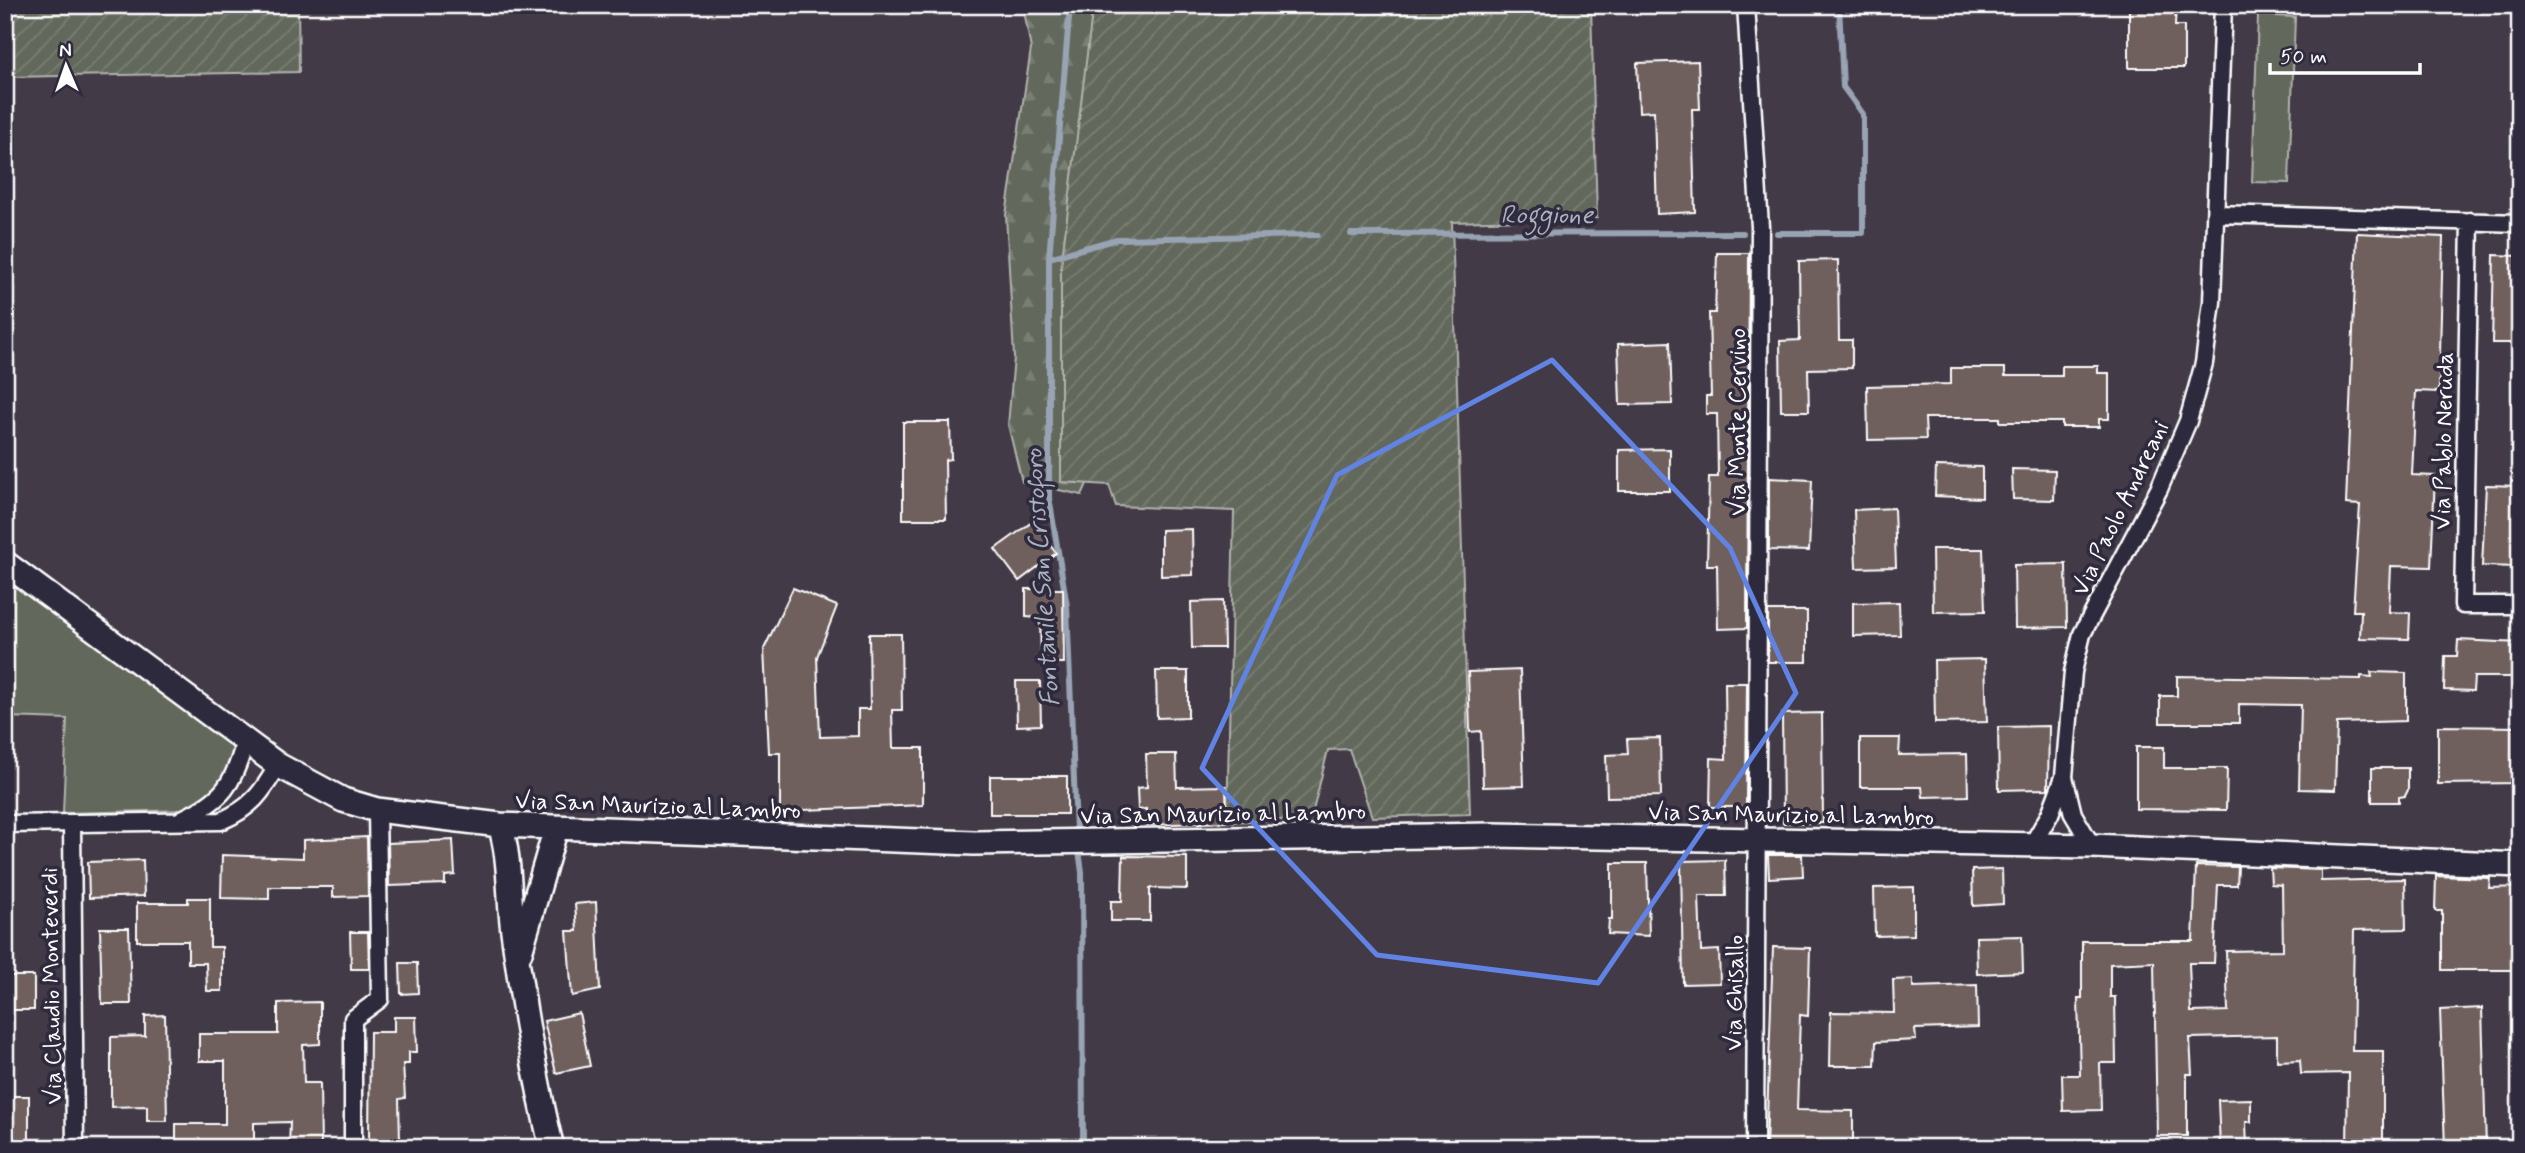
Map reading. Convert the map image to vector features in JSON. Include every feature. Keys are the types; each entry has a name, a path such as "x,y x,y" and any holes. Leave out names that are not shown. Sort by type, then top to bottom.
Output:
{"main road":[{"name":"Via San Maurizio al Lambro","path":"5,563 278,765 343,800 377,810 500,825 974,843 1493,835 1759,839 2092,846 2520,865"},
{"path":"500,825 507,847 517,962 552,1148"},
{"path":"517,962 556,828"}],"street":[{"name":"Via Monte Cervino","path":"1746,5 1760,227 1759,839"},
{"name":"Via Paolo Andreani","path":"2032,845 2050,814 2064,777 2073,672 2082,634 2159,489 2188,421 2204,363 2212,302 2223,5"},
{"path":"2216,214 2520,223"},
{"name":"Via Pablo Neruda","path":"2470,221 2463,605 2520,605"},
{"path":"175,822 207,807 230,786 245,741"},
{"path":"5,824 221,821 243,811 264,790 278,765"},
{"name":"Via Paolo Andreani","path":"2064,777 2073,814 2092,846"},
{"path":"353,1148 353,1019 380,999 377,810"},
{"name":"Via Claudio Monteverdi","path":"72,823 75,1148"},
{"name":"Via Ghisallo","path":"1755,1148 1759,839"}],"highlighted area":[{"path":"1552,360 1730,548 1796,693 1598,983 1377,955 1202,768 1337,475"}],"green space":[{"path":"5,5 298,5 299,72 5,77"},
{"path":"1023,5 1093,5 1091,35 1105,443 1082,495 1022,482 1008,425 1014,357 1006,215 1031,49"},
{"path":"1093,5 1591,5 1597,218 1452,222 1470,814 1372,817 1349,749 1328,750 1311,819 1227,822 1234,511 1116,506 1109,485 1061,482 1061,267"},
{"path":"2258,15 2295,17 2289,183 2252,182"},
{"path":"5,570 231,738 233,756 227,782 190,810 63,813 67,719 5,717"}],"building":[{"path":"2129,5 2176,5 2175,26 2184,26 2184,68 2129,68"},
{"path":"1698,61 1700,109 1692,109 1695,212 1657,214 1654,111 1639,112 1637,63"},
{"path":"2357,233 2443,237 2439,392 2416,391 2412,475 2435,476 2431,567 2391,566 2389,612 2410,613 2409,639 2360,638 2361,611 2353,611 2360,505 2346,504"},
{"path":"1717,253 1749,253 1747,628 1718,629 1717,565 1707,565 1709,477 1718,477 1717,414 1706,414 1706,396 1711,396 1709,313 1715,313"},
{"path":"2494,255 2520,256 2520,343 2492,343"},
{"path":"1838,260 1839,340 1852,340 1852,368 1808,369 1809,411 1781,411 1780,341 1800,340 1799,261"},
{"path":"1670,342 1672,404 1620,405 1618,344"},
{"path":"2062,366 2098,366 2098,373 2109,373 2109,419 2099,419 2099,427 2062,427 2062,422 2000,422 2000,418 1925,418 1926,439 1868,440 1867,386 1951,384 1951,368 2005,368 2005,376 2062,376"},
{"path":"903,422 950,422 951,459 945,460 946,519 903,519"},
{"path":"1670,449 1670,491 1619,491 1619,450"},
{"path":"1936,466 1982,467 1982,498 1935,496"},
{"path":"2012,469 2055,470 2054,500 2013,499"},
{"path":"1769,478 1812,480 1809,551 1769,550"},
{"path":"2486,485 2520,486 2520,567 2482,566"},
{"path":"1894,508 1896,567 1856,568 1854,510"},
{"path":"1032,522 1056,553 1019,581 995,549"},
{"path":"1192,529 1193,575 1161,576 1161,530"},
{"path":"1932,549 1983,549 1985,611 1933,612"},
{"path":"2066,564 2067,627 2015,628 2014,565"},
{"path":"793,588 837,606 817,657 820,737 858,736 858,709 870,709 869,634 901,634 902,710 892,710 893,748 923,748 923,805 780,811 780,753 769,753 764,649"},
{"path":"1026,589 1063,589 1064,663 1041,663 1040,618 1026,617"},
{"path":"1223,601 1224,648 1192,648 1191,602"},
{"path":"1899,602 1900,635 1853,636 1853,603"},
{"path":"1768,611 1807,611 1807,662 1768,662"},
{"path":"2458,640 2520,643 2520,677 2474,677 2473,691 2444,690 2445,656 2457,656"},
{"path":"1985,659 1987,722 1935,723 1934,660"},
{"path":"1520,670 1524,786 1483,787 1481,731 1470,732 1468,672"},
{"path":"1156,671 1188,671 1188,717 1157,718"},
{"path":"2371,672 2406,673 2406,721 2337,723 2335,790 2299,789 2301,705 2239,704 2239,723 2160,723 2160,696 2177,696 2177,676 2361,679 2361,676 2372,677"},
{"path":"1016,681 1040,681 1041,725 1017,726"},
{"path":"1725,683 1747,683 1746,807 1710,807 1711,758 1726,759"},
{"path":"1822,713 1823,823 1783,823 1782,714"},
{"path":"2049,726 2048,789 1999,790 1998,727"},
{"path":"2438,726 2520,727 2520,783 2438,784"},
{"path":"1660,738 1661,796 1607,797 1606,755 1628,754 1627,739"},
{"path":"1860,738 1900,738 1899,755 1967,754 1968,796 1923,797 1922,787 1860,787"},
{"path":"2136,747 2164,747 2164,768 2227,768 2226,810 2136,809"},
{"path":"1146,754 1176,754 1177,787 1226,786 1227,822 1146,825 1146,809 1138,810 1137,788 1147,787"},
{"path":"2372,768 2408,768 2408,790 2405,796 2399,797 2399,802 2372,802"},
{"path":"990,776 1067,776 1067,814 990,814"},
{"path":"367,837 368,896 333,897 333,887 269,887 269,899 221,898 222,855 303,858 303,840"},
{"path":"453,840 455,875 445,876 445,884 389,886 388,843"},
{"path":"1768,855 1802,855 1803,876 1769,878"},
{"path":"1123,856 1187,857 1187,889 1150,888 1150,921 1111,921 1111,901 1122,901"},
{"path":"143,860 144,896 89,898 88,862"},
{"path":"1725,860 1726,896 1699,896 1701,951 1719,950 1720,983 1683,984 1681,861"},
{"path":"1612,863 1647,863 1649,936 1608,934 1609,919 1612,919"},
{"path":"2196,866 2238,867 2237,885 2218,885 2214,963 2189,963 2191,1012 2228,1011 2226,951 2283,950 2282,885 2271,884 2270,868 2321,870 2321,881 2405,879 2406,929 2354,930 2352,1051 2383,1051 2383,1148 2347,1148 2348,1073 2301,1074 2300,1060 2277,1061 2277,1036 2190,1038 2192,1074 2187,1074 2187,1136 2157,1136 2154,962 2110,964 2110,997 2115,997 2116,1063 2100,1063 2101,1110 2063,1111 2062,1075 2080,1075 2078,998 2082,998 2082,941 2193,941"},
{"path":"2002,869 2003,904 1973,906 1972,870"},
{"path":"2436,876 2490,878 2489,888 2520,887 2520,970 2442,970 2442,911 2435,911"},
{"path":"1914,887 1914,935 1875,936 1874,888"},
{"path":"188,898 210,898 210,947 222,947 222,991 207,991 206,963 188,963 188,941 137,941 137,903 188,903"},
{"path":"596,902 600,990 572,996 567,931 577,931 575,904"},
{"path":"100,928 129,928 131,1004 102,1004"},
{"path":"350,932 368,932 369,969 351,969"},
{"path":"2022,936 2023,972 1977,974 1976,937"},
{"path":"1773,947 1810,948 1808,1016 1800,1015 1797,1110 1853,1111 1853,1148 1766,1148"},
{"path":"400,963 417,963 418,993 401,994"},
{"path":"5,976 34,976 34,1010 5,1010"},
{"path":"1913,979 1913,987 1977,985 1978,1027 1915,1029 1916,1040 1876,1042 1875,1066 1830,1066 1831,1012 1894,1013 1893,980"},
{"path":"320,1002 320,1044 303,1045 304,1083 320,1083 321,1148 289,1148 290,1122 254,1123 254,1148 176,1148 176,1124 225,1124 225,1061 199,1061 199,1034 278,1034 278,1003"},
{"path":"2482,1008 2486,1148 2445,1148 2440,1010"},
{"path":"579,1013 590,1066 556,1073 544,1021"},
{"path":"165,1015 167,1121 147,1121 147,1106 111,1107 111,1037 145,1036 145,1016"},
{"path":"394,1017 416,1017 417,1052 409,1052 409,1064 403,1064 405,1098 399,1099 400,1140 369,1141 370,1032 394,1032"},
{"path":"5,1096 29,1096 29,1148 5,1148"},
{"path":"2251,1099 2251,1122 2246,1122 2247,1148 2220,1148 2218,1100"}],"waterway":[{"name":"Fontanile San Cristoforo","path":"1070,5 1049,258 1049,497 1067,606 1076,830 1082,872 1083,1148"},
{"path":"1777,233 1863,233 1863,114 1843,87 1839,5"},
{"name":"Roggione","path":"1351,234 1743,233"},
{"name":"Roggione","path":"1049,258 1117,239 1317,235"}]}
